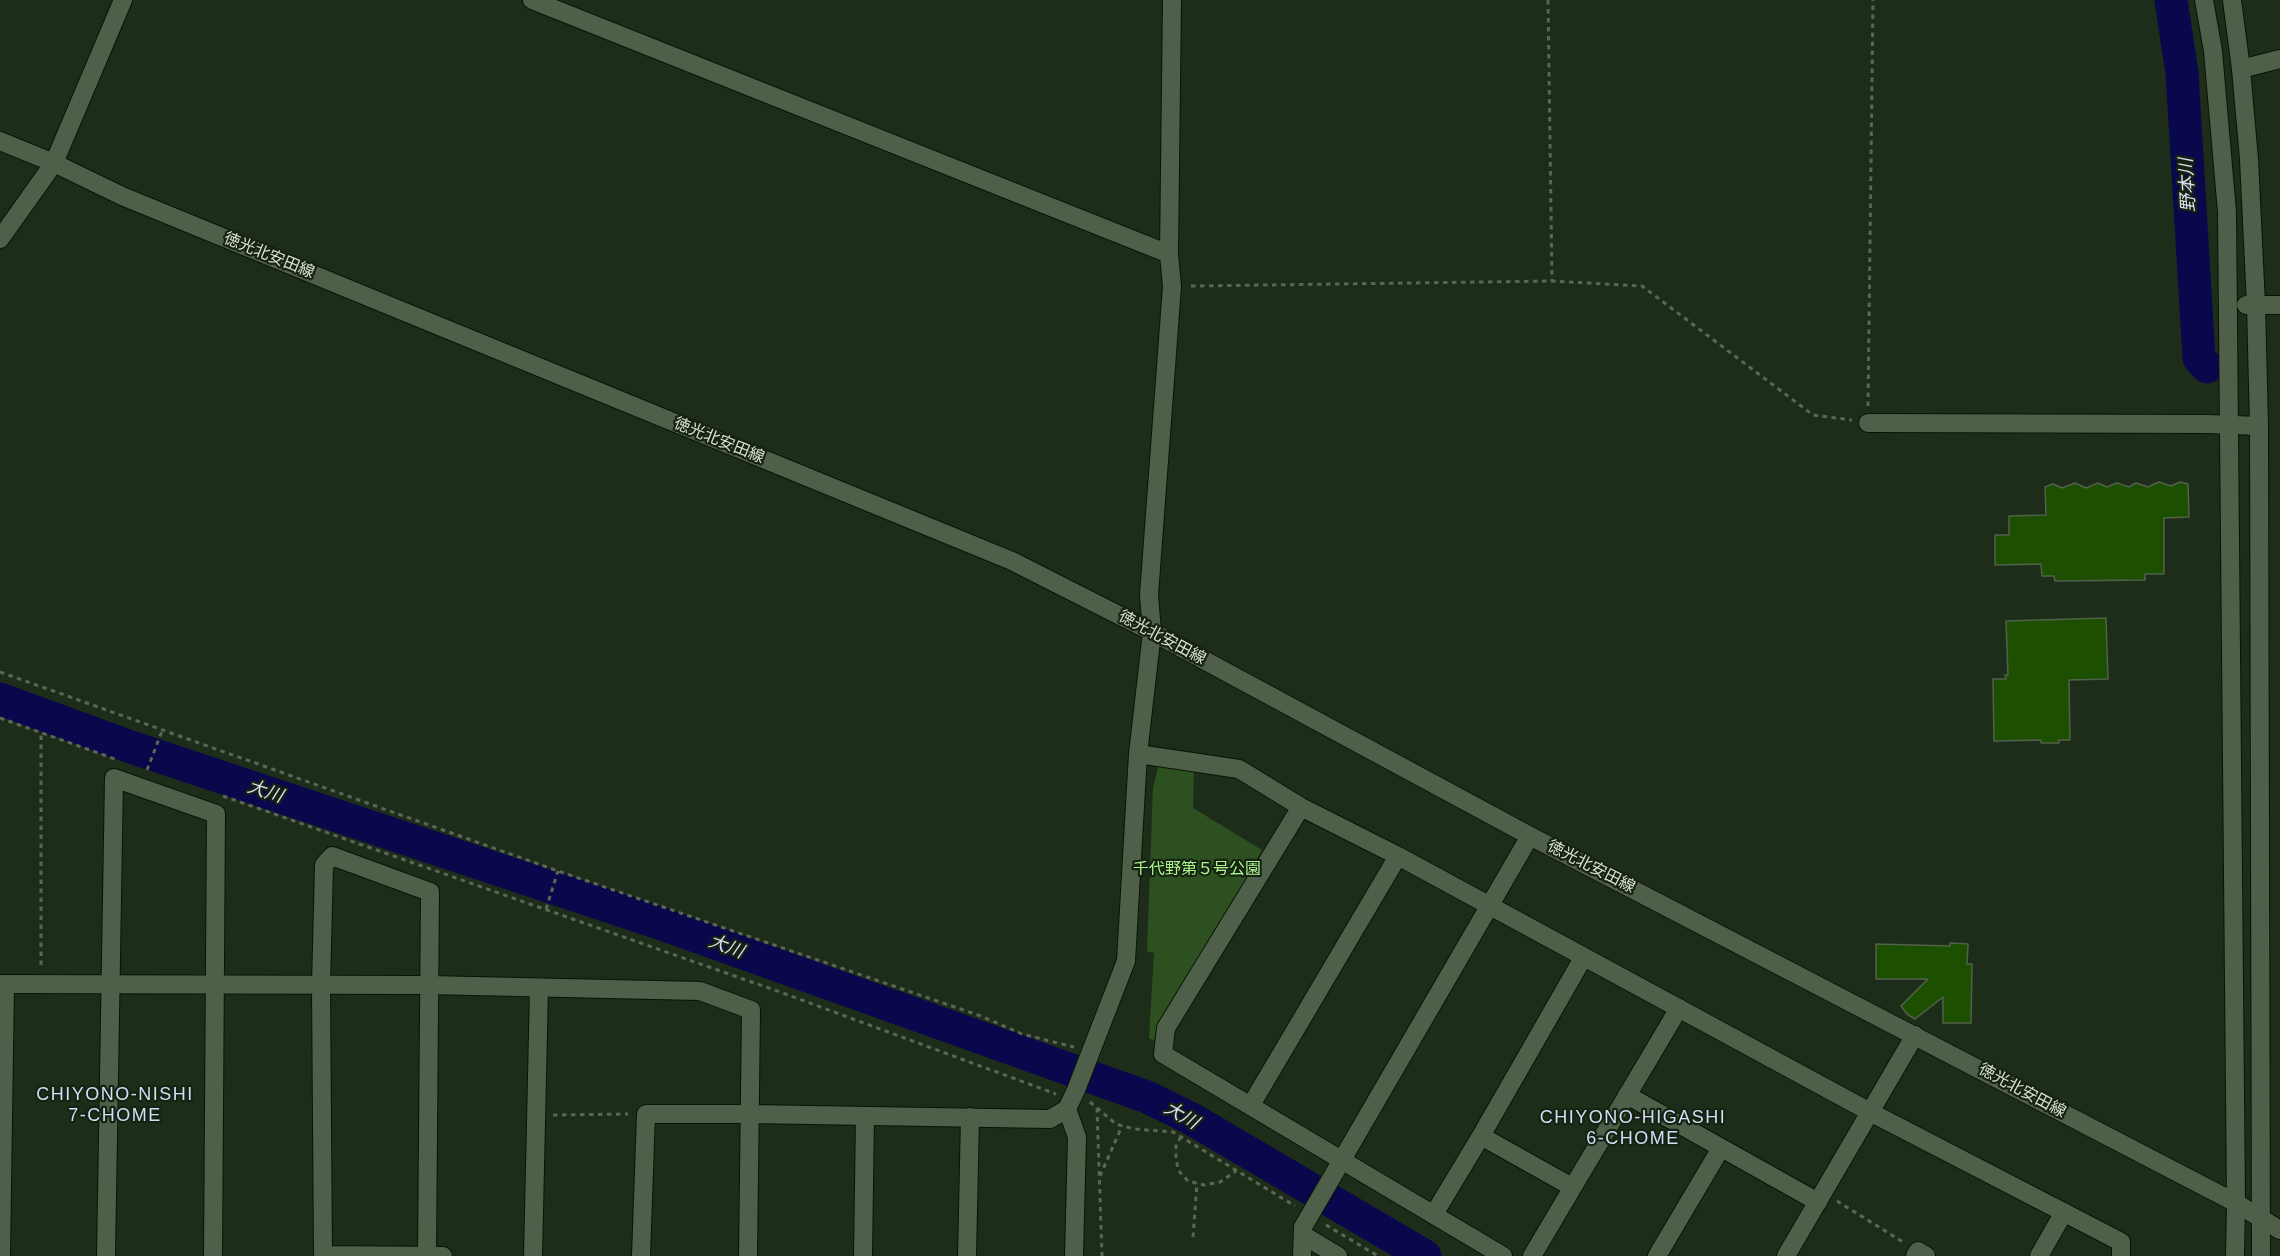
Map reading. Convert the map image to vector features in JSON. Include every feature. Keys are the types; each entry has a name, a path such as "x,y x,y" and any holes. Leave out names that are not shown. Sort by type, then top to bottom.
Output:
{"street":[{"path":"0,239 54,163 123,0"},
{"path":"532,0 1169,254"},
{"path":"641,1256 646,1114 1050,1119 1071,1100 1126,961 1138,754 1152,633 1149,595 1172,286 1169,254 1172,0"},
{"path":"2204,0 2213,51 2227,212 2235,1256"},
{"path":"2232,0 2249,159 2259,426 2262,1256"},
{"path":"2241,69 2280,59"},
{"name":"徳光北安田線","path":"0,141 54,163 122,196 1012,561 1152,633 1530,836 2236,1203 2280,1230"},
{"path":"2229,305 2280,305"},
{"path":"1868,423 2259,426"},
{"path":"1138,754 1239,769 1301,807 1398,856 1870,1112 2121,1242 2121,1256"},
{"path":"106,1256 114,778 216,814 217,986 213,1256"},
{"path":"1301,807 1166,1028 1163,1054 1251,1105 1340,1165 1434,1214 1503,1256"},
{"path":"1302,1256 1303,1227 1530,836"},
{"path":"332,856 430,892 428,985 435,1255 323,1255 321,986 324,865 332,856"},
{"path":"1251,1105 1398,856"},
{"path":"1434,1214 1583,958"},
{"path":"1,1256 2,984 428,985 700,991 751,1010 747,1256"},
{"path":"534,1256 539,987"},
{"path":"1532,1256 1678,1008"},
{"path":"1786,1256 1915,1035"},
{"path":"1627,1095 1721,1148 1820,1197"},
{"path":"1071,1100 1077,1137 1074,1256"},
{"path":"863,1256 865,1116"},
{"path":"967,1256 970,1117"},
{"path":"1481,1136 1572,1187"},
{"path":"1657,1256 1721,1148"},
{"path":"2039,1256 2064,1212"},
{"path":"1303,1235 1338,1256"}],"path":[{"path":"1548,0 1552,281"},
{"path":"1172,286 1552,281 1642,286 1813,415 1868,423 1874,0"},
{"path":"0,672 162,732 558,872 981,1016 1022,1034 1089,1057"},
{"path":"0,718 116,759"},
{"path":"158,773 147,769 162,732"},
{"path":"41,733 41,985"},
{"path":"221,795 780,992 1097,1108 1116,1124 1173,1132 1236,1171 1312,1212 1378,1256"},
{"path":"546,909 558,872"},
{"path":"1097,1108 1102,1256"},
{"path":"536,1115 646,1114"},
{"path":"1099,1178 1122,1126"},
{"path":"1181,1137 1176,1144 1178,1170 1188,1181 1204,1185 1220,1182 1236,1171"},
{"path":"1193,1238 1197,1183"},
{"path":"1820,1197 1920,1254"}],"green space":[{"name":"千代野第５号公園","path":"1159,763 1194,767 1193,808 1262,850 1154,1041 1149,1038 1154,953 1147,951 1153,788"}],"building":[{"path":"2159,482 2171,486 2180,482 2188,484 2189,517 2164,518 2164,574 2145,574 2145,580 2055,581 2054,576 2042,576 2041,564 1995,565 1995,535 2009,535 2009,516 2046,515 2045,487 2053,484 2062,488 2075,483 2086,488 2098,483 2107,487 2117,483 2129,487 2136,483 2148,487"},
{"path":"2106,618 2108,679 2069,680 2070,740 2059,740 2059,743 2041,743 2041,740 1994,741 1993,679 2006,679 2005,675 2008,675 2006,621"},
{"path":"1950,943 1968,944 1967,964 1972,964 1971,1023 1943,1023 1943,997 1915,1019 1901,1006 1928,979 1876,979 1876,944 1950,946"}],"waterway":[{"name":"野本川","path":"2171,0 2182,73 2199,358 2207,367"},
{"name":"大川","path":"0,699 128,746 665,925 1147,1097 1190,1118 1425,1256"}],"district":[{"name":"CHIYONO-NISHI 7-CHOME","path":"115,1105"},
{"name":"CHIYONO-HIGASHI 6-CHOME","path":"1633,1128"}]}
